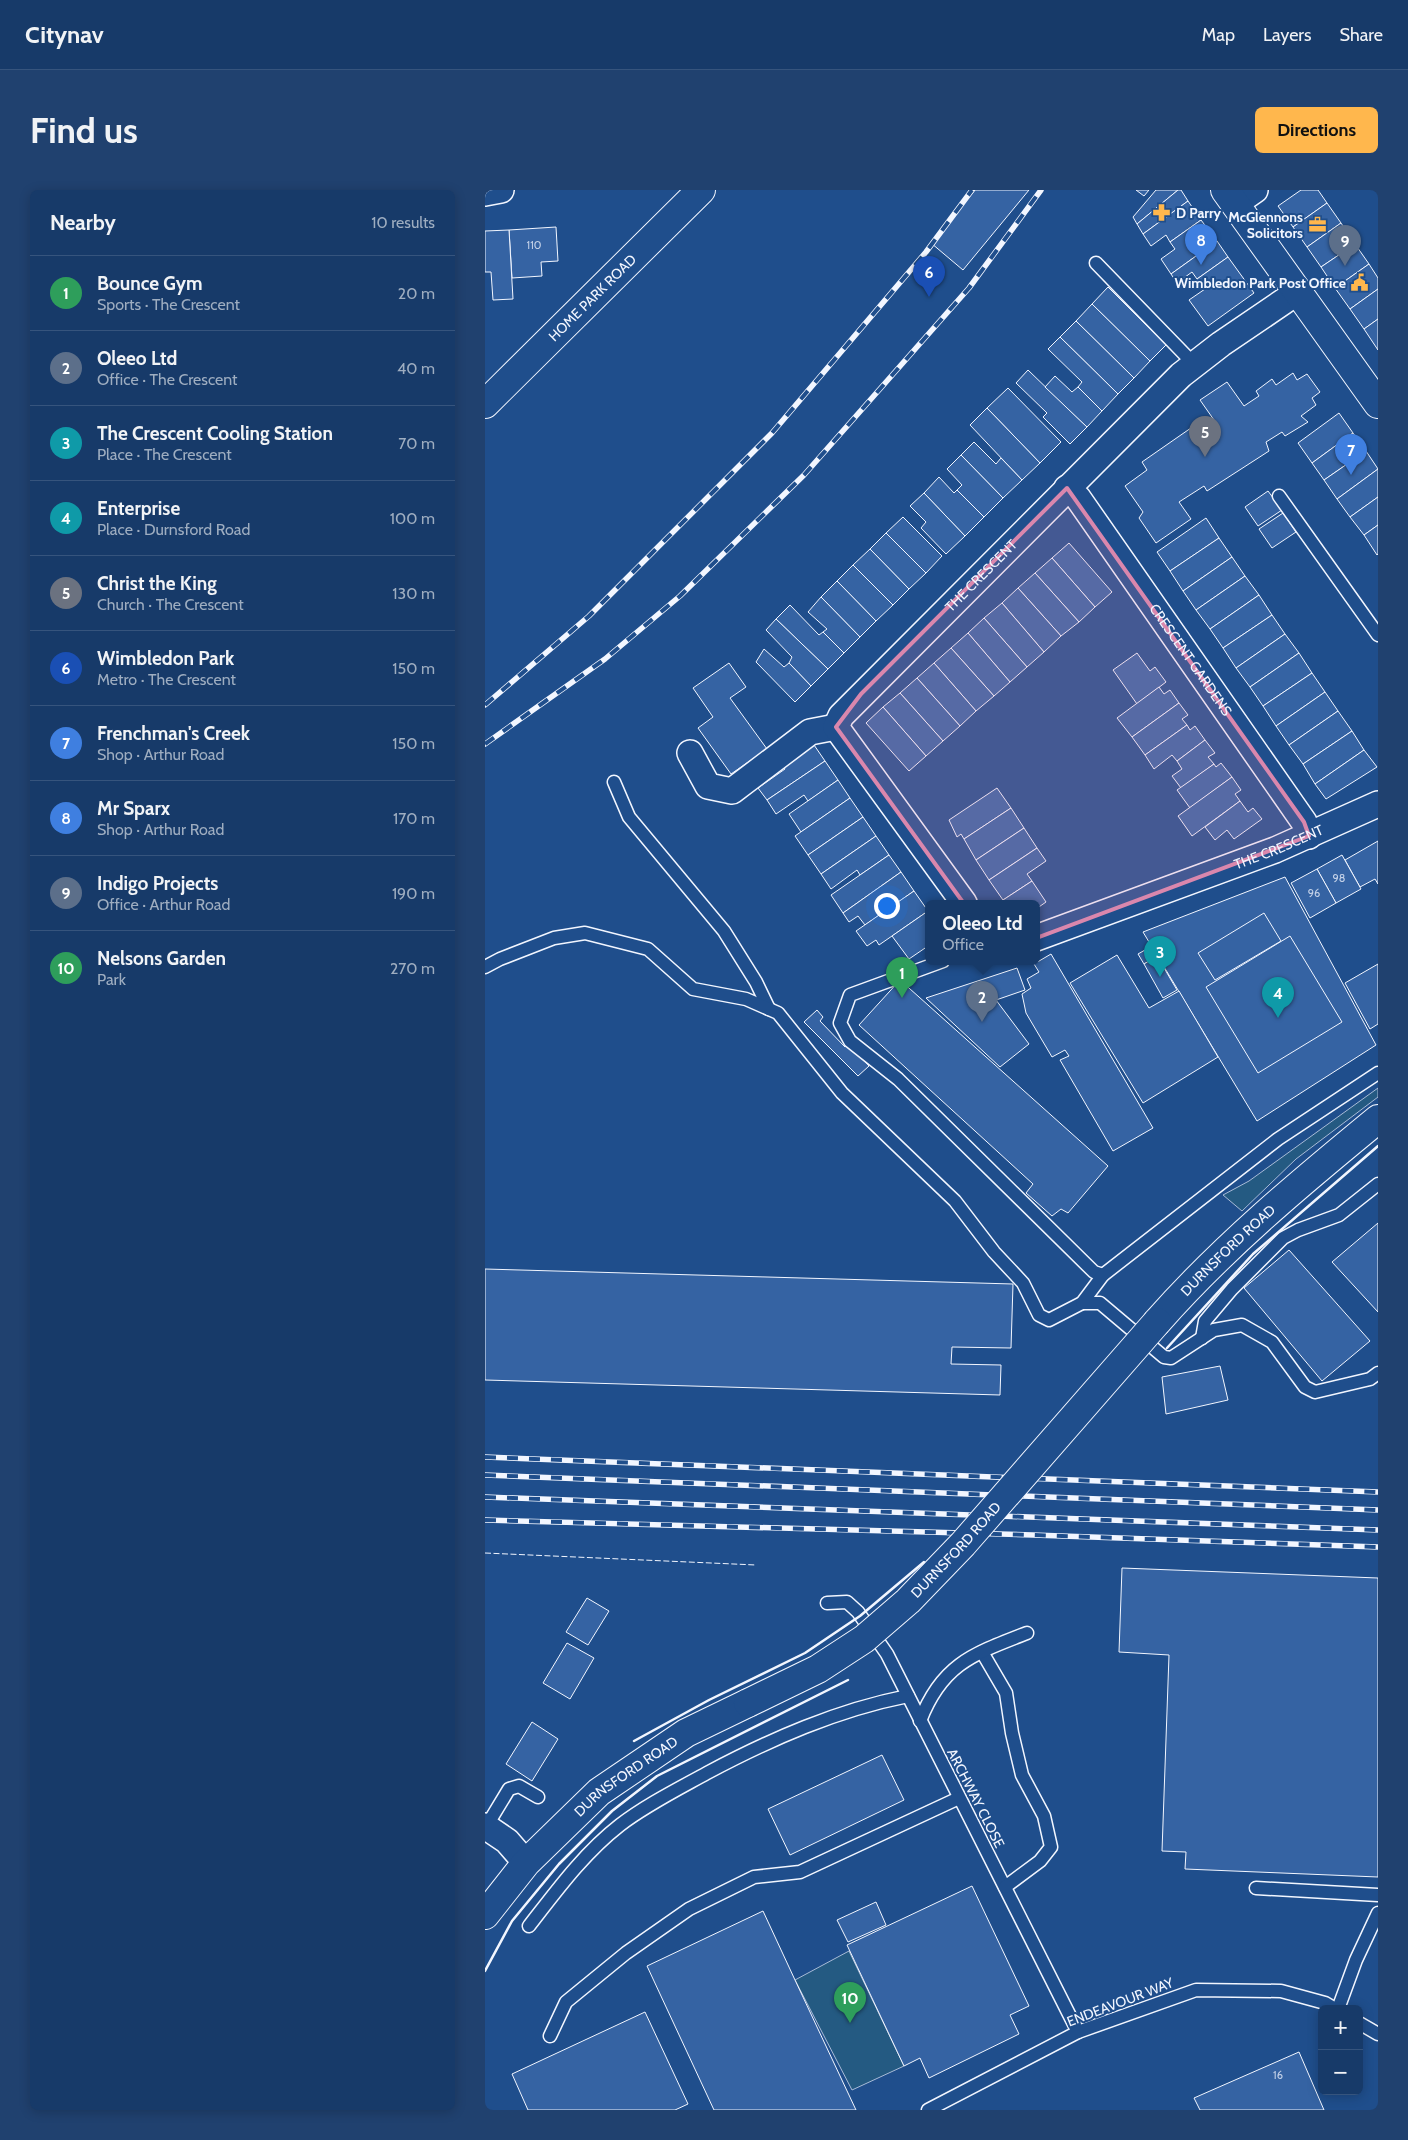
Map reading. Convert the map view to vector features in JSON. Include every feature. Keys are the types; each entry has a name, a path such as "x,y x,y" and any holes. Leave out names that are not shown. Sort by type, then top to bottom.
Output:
{"main road":[{"name":"HOME PARK ROAD","path":"485,404 701,190"},
{"path":"1238,195 1299,292 1378,404"},
{"name":"DURNSFORD ROAD","path":"485,1915 526,1863 599,1792 686,1733 833,1659 864,1639 908,1601 963,1544 1179,1296 1258,1220 1378,1119"}],"street":[{"path":"485,192 501,190"},
{"name":"THE CRESCENT","path":"836,727 841,716 861,694 1194,364 1299,292"},
{"name":"CRESCENT GARDENS","path":"1067,488 1078,498 1304,822 1309,836"},
{"path":"690,754 709,786 732,791 810,732 836,727 962,900"},
{"name":"THE CRESCENT","path":"1040,937 1309,836 1378,804"},
{"path":"485,1827 507,1841 526,1863"}],"lane":[{"path":"1096,262 1194,364"},
{"path":"1279,496 1378,635"},
{"path":"614,782 629,817 724,931 769,1009"},
{"path":"485,967 500,959 554,938 585,933 648,949 693,989 746,999 777,1013 842,1093 955,1201 994,1252 1023,1283 1039,1314 1049,1320 1082,1302 1103,1275 1278,1139 1378,1073"},
{"path":"932,965 850,995 840,1023 850,1041 897,1079 1094,1272 1103,1275"},
{"path":"1203,1338 1205,1321 1232,1289 1283,1238 1297,1230 1339,1215 1378,1184"},
{"path":"1082,1302 1100,1303 1164,1357 1171,1358 1214,1330 1242,1325 1272,1342 1305,1387 1315,1392 1370,1379 1378,1373"},
{"name":"ARCHWAY CLOSE","path":"827,1603 847,1602 858,1612 887,1654 1078,2032"},
{"path":"920,1721 929,1698 948,1672 982,1652 1027,1633"},
{"path":"982,1652 1006,1693 1012,1733 1022,1775 1044,1816 1051,1848 1040,1861 1005,1887"},
{"path":"529,1926 571,1871 620,1826 678,1788 764,1743 867,1704 907,1696"},
{"path":"485,1827 509,1790 519,1786 538,1797"},
{"path":"550,2036 566,2002 626,1953 689,1909 754,1878 800,1872 959,1798"},
{"path":"1256,1888 1378,1895"},
{"path":"1339,2005 1356,1960 1378,1913"},
{"name":"ENDEAVOUR WAY","path":"928,2110 943,2107 1078,2032 1196,1990 1281,1991 1330,2005"},
{"path":"1363,2025 1378,2034"}],"highlighted area":[{"path":"1067,488 1304,822 1309,836 999,952 836,727 861,694"}],"shaded area":[{"path":"1378,1088 1378,1097 1296,1159 1242,1211 1223,1195 1249,1181"},
{"path":"849,1951 904,2066 852,2090 795,1980"}],"building":[{"path":"975,190 1029,190 963,270 931,243"},
{"path":"1136,190 1149,190 1144,196"},
{"path":"1156,190 1178,190 1137,224 1133,217"},
{"name":"D Parry","path":"1178,190 1181,190 1188,201 1143,234 1137,224"},
{"path":"1301,190 1318,190 1327,203 1293,227 1278,206"},
{"path":"1188,201 1201,220 1170,242 1166,235 1151,246 1143,234"},
{"name":"McGlennons Solicitors","path":"1327,203 1341,223 1307,247 1293,227"},
{"path":"1201,220 1217,241 1171,274 1161,259 1175,249 1170,242"},
{"path":"1341,223 1355,244 1321,267 1307,247"},
{"path":"556,227 558,261 541,262 542,276 512,278 509,230"},
{"path":"509,230 513,299 493,300 491,272 485,272 485,231"},
{"path":"1217,241 1228,257 1197,279 1192,272 1177,283 1171,274"},
{"path":"1355,244 1369,264 1335,288 1321,267"},
{"path":"1228,257 1254,293 1208,326 1189,300 1205,289 1197,279"},
{"name":"Wimbledon Park Post Office","path":"1369,264 1378,278 1378,289 1350,309 1335,288"},
{"path":"1108,287 1166,345 1150,361 1092,304"},
{"path":"1378,289 1378,319 1364,329 1350,309"},
{"path":"1092,304 1150,361 1134,378 1076,321"},
{"path":"1378,319 1378,350 1364,329"},
{"path":"1076,321 1134,378 1118,394 1060,337"},
{"path":"1060,337 1118,394 1102,411 1078,387 1082,382 1048,349"},
{"path":"1028,370 1087,427 1070,444 1043,417 1047,413 1016,383"},
{"path":"1293,373 1297,380 1307,374 1320,392 1312,398 1316,405 1301,416 1308,422 1285,436 1282,432 1266,442 1269,451 1207,491 1204,486 1179,502 1191,519 1156,543 1139,518 1143,512 1125,486 1147,470 1142,462 1201,421 1204,427 1214,420 1200,400 1227,382 1244,406 1259,396 1256,391 1272,379 1276,385"},
{"path":"1055,376 1072,392 1078,387 1102,411 1087,427 1045,387"},
{"path":"1008,388 1061,442 1040,463 987,408"},
{"path":"987,408 1040,463 1022,480 970,425"},
{"path":"1339,413 1353,433 1312,463 1298,443"},
{"path":"1353,433 1366,451 1324,480 1312,463"},
{"path":"974,442 996,464 1001,458 1022,480 1003,498 961,455"},
{"path":"1366,451 1378,469 1337,499 1324,480"},
{"path":"961,455 1003,498 984,517 957,490 962,485 947,469"},
{"path":"1378,469 1378,497 1350,517 1337,499"},
{"path":"939,477 954,493 957,490 984,517 965,536 924,493"},
{"path":"1268,491 1282,510 1258,526 1245,507"},
{"path":"924,493 965,536 946,554 921,528 926,522 910,506"},
{"path":"1378,497 1378,525 1364,535 1350,517"},
{"path":"1283,513 1296,532 1272,548 1259,529"},
{"path":"903,517 942,556 926,573 886,533"},
{"path":"1206,518 1219,538 1170,571 1157,552"},
{"path":"1378,525 1378,554 1377,555 1364,535"},
{"path":"886,533 926,573 909,589 870,549"},
{"path":"1219,538 1232,557 1183,591 1170,571"},
{"path":"1069,543 1112,592 1095,607 1052,558"},
{"path":"870,549 909,589 893,605 853,565"},
{"path":"1232,557 1245,576 1196,610 1183,591"},
{"path":"1052,558 1095,607 1079,622 1035,573"},
{"path":"853,565 893,605 876,621 837,581"},
{"path":"1035,573 1079,622 1061,636 1018,588"},
{"path":"1245,576 1259,595 1210,629 1196,610"},
{"path":"837,581 876,621 860,637 821,597"},
{"path":"1018,588 1061,636 1044,652 1002,603"},
{"path":"1259,595 1272,615 1223,648 1210,629"},
{"path":"821,597 860,637 844,653 823,632 827,629 808,612"},
{"path":"1002,603 1044,652 1027,667 984,618"},
{"path":"790,605 819,635 823,632 844,653 828,669 776,619"},
{"path":"1272,615 1285,634 1236,668 1223,648"},
{"path":"984,618 1027,667 1010,682 968,633"},
{"path":"776,619 828,669 811,686 789,663 792,657 766,630"},
{"path":"968,633 1010,682 994,696 951,648"},
{"path":"1285,634 1299,653 1250,687 1236,668"},
{"path":"951,648 994,696 976,711 934,663"},
{"path":"764,649 784,667 789,663 811,686 795,702 756,662"},
{"path":"1137,653 1150,671 1155,667 1166,682 1137,704 1113,670"},
{"path":"1299,653 1312,673 1263,706 1250,687"},
{"path":"729,663 746,687 730,698 767,749 731,774 698,728 713,717 693,688"},
{"path":"934,663 976,711 960,726 917,678"},
{"path":"1312,673 1325,692 1276,726 1263,706"},
{"path":"917,678 960,726 943,741 900,693"},
{"path":"1159,687 1164,694 1170,690 1179,703 1132,737 1117,718"},
{"path":"1325,692 1338,711 1289,745 1276,726"},
{"path":"900,693 943,741 926,756 883,707"},
{"path":"1179,703 1188,715 1182,719 1187,725 1145,755 1132,737"},
{"path":"883,707 926,756 909,771 866,723"},
{"path":"1338,711 1352,731 1303,764 1289,745"},
{"path":"1187,725 1190,730 1195,726 1205,740 1177,761 1172,755 1154,769 1145,755"},
{"path":"1352,731 1364,750 1315,784 1303,764"},
{"path":"1205,740 1215,753 1208,757 1214,764 1181,788 1172,776 1182,769 1177,761"},
{"path":"812,742 825,761 767,800 758,788 785,769 781,763"},
{"path":"1364,750 1377,767 1326,799 1315,784"},
{"path":"825,761 838,780 808,801 804,795 776,814 767,800"},
{"path":"1221,763 1232,777 1190,808 1177,790 1214,764 1216,767"},
{"path":"1232,777 1241,790 1235,794 1240,801 1192,836 1178,816"},
{"path":"838,780 850,798 801,832 789,814"},
{"path":"997,788 1011,808 964,839 961,834 957,837 949,820"},
{"path":"850,798 863,817 808,855 795,836"},
{"path":"1240,801 1248,812 1253,808 1262,819 1234,839 1227,830 1215,840 1205,827"},
{"path":"1011,808 1024,828 976,860 964,839"},
{"path":"863,817 876,836 821,874 808,855"},
{"path":"1024,828 1037,848 989,880 976,860"},
{"path":"876,836 889,855 860,875 857,870 831,889 821,874"},
{"path":"1378,841 1378,884 1375,879 1360,887 1345,860"},
{"path":"1037,848 1046,861 1027,874 1032,881 1003,900 989,880"},
{"path":"889,855 901,872 843,913 831,895"},
{"path":"1342,855 1361,889 1336,903 1317,869"},
{"path":"1317,869 1336,903 1310,918 1291,883"},
{"path":"901,872 914,891 865,925 858,916 849,922 843,913"},
{"path":"1285,877 1376,1045 1257,1121 1143,932"},
{"path":"1032,881 1046,902 1040,906 1040,900 1003,900"},
{"path":"914,891 925,907 925,913 879,945 876,940 867,946 856,931"},
{"path":"925,913 925,948 909,959 892,936"},
{"path":"1264,913 1281,941 1215,980 1198,953"},
{"path":"1290,936 1342,1022 1258,1073 1206,987"},
{"path":"1152,946 1157,956 1144,964 1138,954"},
{"path":"1051,954 1153,1128 1113,1151 1060,1060 1069,1056 1065,1050 1052,1057 1026,1013 1022,994 1031,988 1027,979 1039,972 1035,965 1040,965 1040,960"},
{"path":"1117,955 1149,1008 1179,991 1218,1057 1143,1103 1070,983"},
{"path":"1157,956 1177,990 1163,998 1144,964"},
{"path":"1378,964 1378,1024 1370,1029 1345,983"},
{"path":"1017,968 1025,990 996,1000 1029,1044 1000,1067 926,998"},
{"path":"900,980 1108,1166 1068,1213 1061,1209 1052,1216 1026,1193 1033,1184 859,1025"},
{"path":"817,1010 823,1017 820,1021 845,1047 848,1044 869,1066 858,1076 804,1022"},
{"path":"1378,1223 1378,1312 1332,1262"},
{"path":"1289,1250 1370,1341 1322,1381 1244,1288"},
{"path":"485,1269 1013,1284 1011,1348 952,1347 951,1364 1001,1365 1000,1395 485,1380"},
{"path":"1220,1366 1228,1400 1166,1414 1162,1377"},
{"path":"1122,1568 1378,1578 1378,1877 1185,1869 1186,1852 1162,1851 1169,1655 1119,1652"},
{"path":"587,1598 609,1611 588,1645 566,1632"},
{"path":"567,1643 594,1658 570,1699 543,1683"},
{"path":"532,1722 558,1739 532,1781 506,1764"},
{"path":"882,1755 904,1800 790,1855 768,1809"},
{"path":"972,1886 1029,2006 1010,2015 1019,2034 929,2078 920,2058 904,2066 847,1945"},
{"path":"876,1902 886,1925 848,1942 837,1920"},
{"path":"763,1911 856,2110 714,2110 647,1966"},
{"path":"645,2012 688,2104 675,2110 528,2110 512,2074"},
{"path":"1299,2052 1324,2110 1200,2110 1194,2098"}],"railway":[{"path":"485,705 589,616 772,433 926,252 972,190"},
{"path":"485,744 605,659 680,596 804,475 969,288 1041,190"},
{"path":"485,1457 1378,1492"},
{"path":"485,1475 1378,1510"},
{"path":"485,1497 1378,1530"},
{"path":"485,1520 1033,1535 1378,1547"}],"fence":[{"path":"485,1553 756,1565"}],"wall":[{"path":"1167,1348 1253,1254 1378,1146"},
{"path":"634,1741 709,1700 805,1653 860,1616 924,1562"},
{"path":"485,1971 512,1921 559,1864 612,1811 657,1776 848,1680"}],"place":[{"name":"D Parry","path":"1162,213"},
{"name":"McGlennons Solicitors","path":"1317,225"},
{"name":"Mr Sparx","path":"1201,265"},
{"name":"Indigo Projects","path":"1345,266"},
{"name":"Wimbledon Park Post Office","path":"1360,283"},
{"name":"Wimbledon Park","path":"929,297"},
{"name":"Christ the King","path":"1205,457"},
{"name":"Frenchman's Creek","path":"1351,475"},
{"name":"The Crescent Cooling Station","path":"1160,977"},
{"name":"Bounce Gym","path":"902,998"},
{"name":"Enterprise","path":"1278,1018"},
{"name":"Oleeo Ltd","path":"982,1022"},
{"name":"Nelsons Garden","path":"850,2023"}]}
